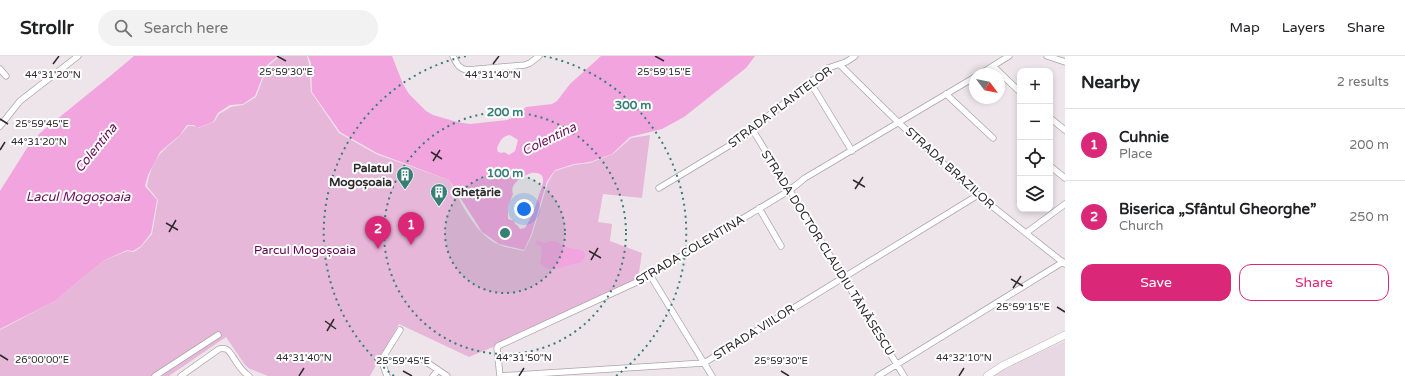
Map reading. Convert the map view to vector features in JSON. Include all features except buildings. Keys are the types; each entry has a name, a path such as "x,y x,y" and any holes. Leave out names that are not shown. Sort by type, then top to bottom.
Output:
{"main road":[{"path":"987,376 1002,366 1065,334"}],"street":[{"path":"0,126 20,101 78,56"},
{"path":"453,56 463,70 467,70 524,65 530,63 539,56"},
{"name":"STRADA PLANTELOR","path":"659,188 737,142 828,68 840,65 854,56"},
{"path":"990,68 1009,56"},
{"path":"1047,56 1065,62"},
{"name":"STRADA BRAZILOR","path":"840,65 899,123 978,195 1064,263"},
{"path":"993,66 1017,89"},
{"path":"0,69 6,76"},
{"name":"STRADA COLENTINA","path":"500,376 498,346 650,275 790,190 805,178 852,152 969,81"},
{"path":"810,82 852,152"},
{"path":"946,94 993,138"},
{"path":"1053,120 1065,130"},
{"name":"STRADA DOCTOR CLAUDIU TĂNĂSESCU","path":"752,129 842,278 904,376"},
{"path":"1053,168 1065,178"},
{"name":"STRADA VIILOR","path":"500,376 704,363 978,195"},
{"path":"1026,233 1065,204"},
{"path":"759,208 781,246"},
{"path":"878,376 1064,263"},
{"path":"650,275 712,376"},
{"path":"388,376 382,359 400,330"},
{"path":"155,376 218,335"},
{"path":"181,376 219,349 223,348 229,350 241,371 249,376"},
{"path":"422,359 446,376"},
{"path":"433,376 438,370"}],"shaded area":[{"path":"1065,341 1065,376 993,376 1004,369"}],"green space":[{"name":"Parcul Mogoșoaia","path":"280,56 307,56 311,92 339,133 376,154 449,180 458,198 483,234 500,245 524,251 532,235 548,182 555,171 574,165 590,163 613,154 631,138 650,135 642,198 603,194 598,222 612,224 610,241 642,253 638,279 469,357 399,324 370,376 268,376 250,369 245,365 226,337 169,376 0,376 0,330 55,301 103,261 127,251 134,252 141,247 152,234 158,200 147,186 157,158 188,126 198,128 214,122 219,114 231,107 243,105 256,97 268,66"}],"water":[{"name":"Lacul Mogoșoaia","path":"134,56 278,56 267,65 255,96 243,104 230,105 218,113 213,122 197,128 194,125 187,125 180,135 160,152 148,175 145,186 157,200 151,233 141,246 133,251 127,250 103,261 55,301 0,329 0,191 27,148 40,133"},
{"name":"Colentina","path":"308,56 392,56 403,84 409,94 426,111 433,115 470,124 507,120 514,117 526,107 552,104 557,101 570,84 601,56 755,56 746,68 684,117 662,129 630,137 612,154 590,162 574,164 555,170 547,181 531,235 524,250 499,244 482,232 449,180 377,153 340,132 312,92 311,63","holes":["510,135 518,140 515,151 509,155 504,152 498,152 497,148 500,141 505,136","531,173 541,175 543,177 543,181 529,221 525,228 520,229 514,221 508,219 508,206 513,194 513,187 517,181"]},
{"path":"537,240 544,243 555,241 567,247 583,251 585,257 580,263 549,269 540,263 542,247 535,244"}],"place":[{"name":"Palatul Mogoșoaia","path":"405,190"},
{"name":"Ghețărie","path":"439,207"},
{"name":"Cuhnie","path":"411,245"},
{"name":"Biserica „Sfântul Gheorghe”","path":"378,249"}]}
